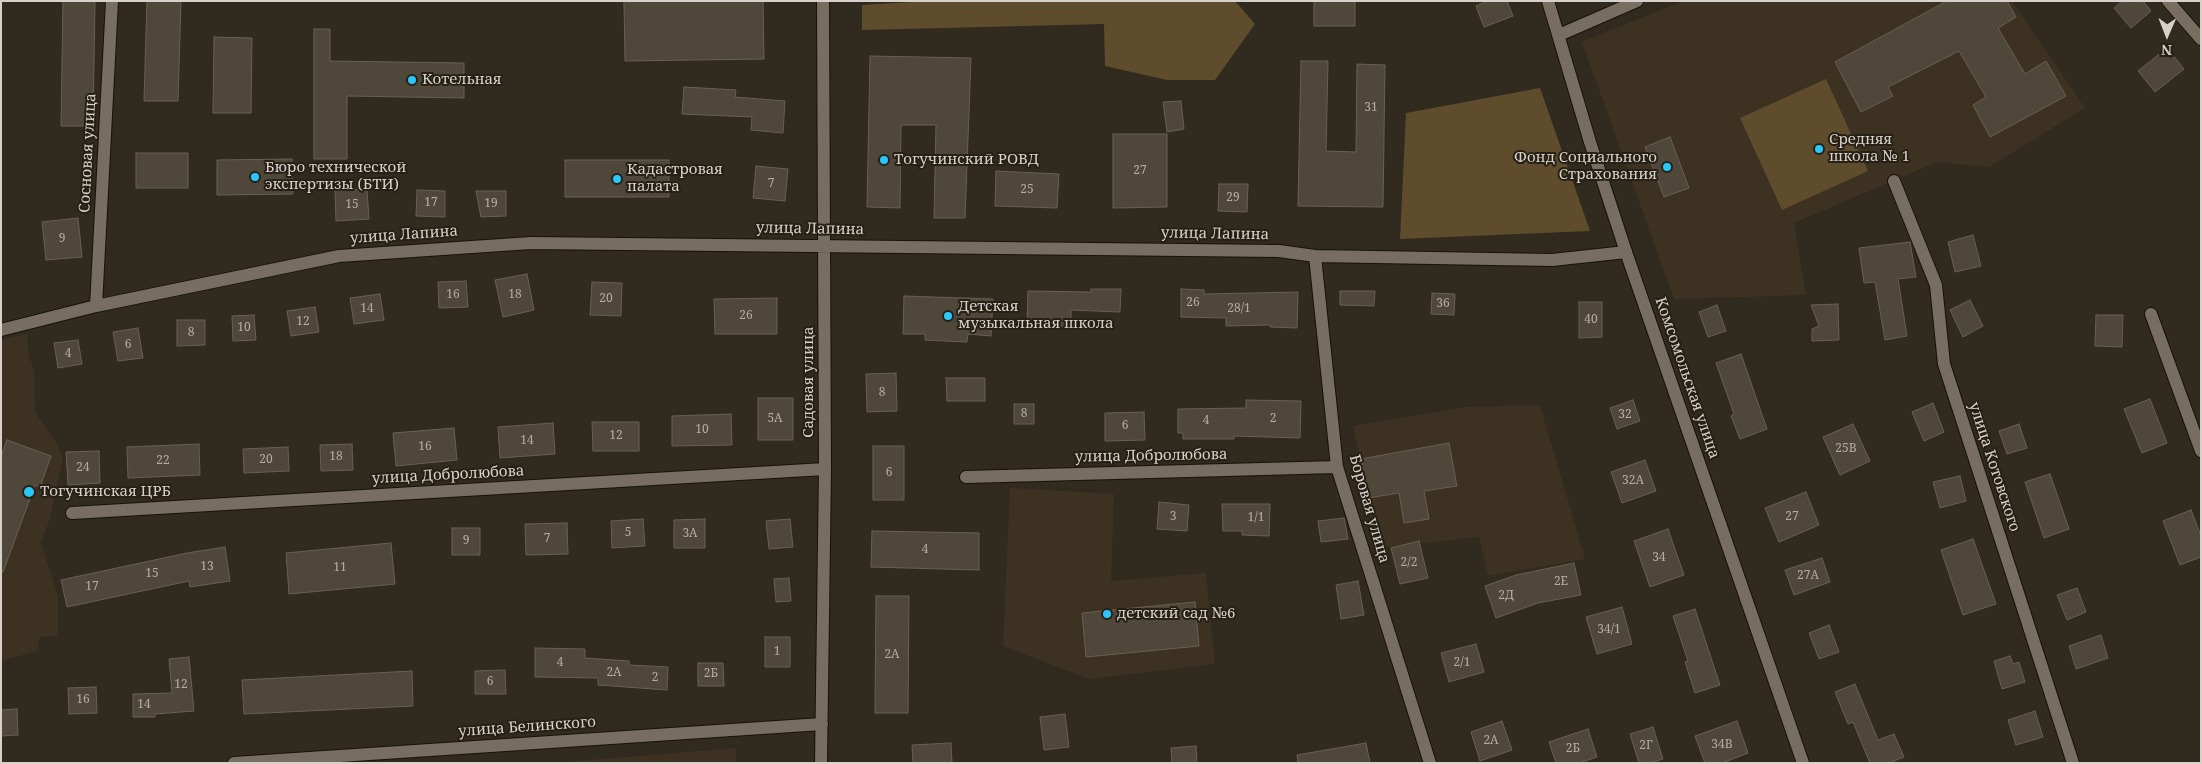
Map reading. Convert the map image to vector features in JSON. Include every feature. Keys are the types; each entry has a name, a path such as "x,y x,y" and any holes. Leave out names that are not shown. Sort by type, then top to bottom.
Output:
{"street":[{"name":"Сосновая улица","path":"96,306 112,1"},
{"name":"Садовая улица","path":"820,763 825,469 824,1"},
{"name":"Комсомольская улица","path":"1548,1 1590,142 1626,252 1802,763"},
{"path":"1559,35 1638,1"},
{"path":"2168,1 2201,38"},
{"name":"улица Котовского","path":"1894,181 1936,285 1944,364 2073,763"},
{"name":"улица Лапина","path":"1,330 96,306 339,256 531,243 1280,251 1315,256 1552,260 1626,252"},
{"name":"Боровая улица","path":"1315,256 1337,467 1430,763"},
{"path":"2151,314 2201,452"},
{"name":"улица Добролюбова","path":"966,477 1337,467"},
{"name":"улица Добролюбова","path":"72,513 825,469"},
{"name":"улица Белинского","path":"234,763 822,724"}],"shaded area":[{"path":"929,1 1235,1 1255,24 1215,80 1167,80 1105,66 1104,24 862,30 862,5"},
{"name":"Средняя школа № 1","path":"1683,1 2012,1 2085,108 1989,167 1937,162 1794,223 1806,295 1674,299 1582,42"},
{"path":"1826,79 1868,171 1782,210 1740,118"},
{"path":"1540,88 1590,231 1400,239 1406,113"},
{"name":"Тогучинская ЦРБ","path":"27,334 29,355 34,372 35,412 58,445 63,460 49,521 41,542 58,597 58,636 40,637 37,651 1,661 1,340"},
{"path":"1540,405 1585,559 1488,576 1479,537 1381,548 1353,426 1466,407"},
{"name":"детский сад №6","path":"1010,488 1114,494 1111,581 1206,573 1215,664 1089,679 1003,646"},
{"path":"736,748 736,763 553,763"}],"building":[{"path":"63,1 95,1 93,126 61,126"},
{"path":"147,1 181,1 178,101 144,101"},
{"path":"624,1 763,1 764,59 625,61"},
{"path":"1314,1 1355,1 1355,26 1314,26"},
{"path":"1488,1 1507,1 1513,16 1484,27 1476,6"},
{"path":"1947,1 2007,1 2016,17 1998,28 2025,74 2046,61 2066,96 1990,137 1973,105 1986,97 1959,51 1888,87 1893,96 1861,112 1835,62"},
{"path":"2122,1 2143,1 2151,11 2131,28 2114,8"},
{"path":"314,29 330,29 330,61 464,63 464,98 347,96 347,159 314,159"},
{"path":"214,37 252,38 251,113 213,113"},
{"path":"2167,48 2184,69 2155,92 2138,71"},
{"path":"870,56 971,58 965,218 934,218 936,125 901,125 900,208 867,207"},
{"path":"1301,61 1328,61 1326,151 1356,152 1357,64 1385,65 1383,207 1298,206"},
{"path":"684,87 736,90 735,97 785,101 783,133 751,130 752,117 682,114"},
{"path":"1181,101 1184,129 1167,132 1163,102"},
{"path":"1113,134 1167,134 1167,207 1113,208"},
{"name":"Фонд Социального Страхования","path":"1670,137 1689,188 1664,197 1645,147"},
{"path":"136,153 188,153 188,188 136,188"},
{"name":"Бюро технической экспертизы (БТИ)","path":"292,159 293,194 217,195 217,160"},
{"name":"Кадастровая палата","path":"565,160 669,160 669,197 565,197"},
{"path":"756,166 788,169 785,201 753,198"},
{"path":"996,171 1059,174 1057,208 995,206"},
{"path":"1219,184 1248,184 1247,212 1218,211"},
{"path":"367,189 369,219 336,221 335,190"},
{"path":"417,190 445,191 445,217 416,216"},
{"path":"476,191 506,191 506,216 481,217"},
{"path":"78,218 82,257 46,260 42,222"},
{"path":"1973,235 1981,266 1955,272 1948,242"},
{"path":"1910,242 1916,277 1898,279 1907,336 1885,340 1875,282 1864,283 1859,248"},
{"path":"527,274 534,310 503,317 495,280"},
{"path":"466,281 468,307 439,308 438,282"},
{"path":"592,282 622,283 621,316 590,315"},
{"path":"1091,289 1121,289 1120,312 1071,310 1071,327 1027,325 1028,291 1091,292"},
{"path":"1181,289 1204,290 1204,294 1298,292 1297,328 1270,327 1270,325 1226,326 1226,318 1181,317"},
{"path":"1340,291 1375,291 1374,306 1340,305"},
{"path":"1432,293 1455,294 1454,315 1431,314"},
{"path":"380,294 384,320 354,324 350,298"},
{"name":"Детская музыкальная школа","path":"904,296 993,299 991,336 968,334 967,342 925,340 925,334 903,334"},
{"path":"777,298 777,334 715,334 714,299"},
{"path":"1970,300 1983,326 1963,337 1950,310"},
{"path":"1579,302 1602,302 1602,337 1579,338"},
{"path":"1838,304 1839,340 1812,341 1812,329 1819,326 1811,305"},
{"path":"1717,305 1726,331 1708,337 1699,312"},
{"path":"315,307 319,332 291,336 287,311"},
{"path":"254,315 256,340 233,341 232,316"},
{"path":"2096,315 2123,315 2122,347 2095,346"},
{"path":"177,320 205,320 205,345 177,346"},
{"path":"138,328 143,358 118,361 113,332"},
{"path":"78,340 82,364 58,368 54,343"},
{"path":"1741,354 1767,429 1740,439 1731,416 1734,414 1716,363"},
{"path":"896,373 897,411 867,412 866,374"},
{"path":"946,378 985,378 985,401 947,401"},
{"path":"758,398 793,398 793,440 758,440"},
{"path":"2150,399 2167,443 2142,453 2124,409"},
{"path":"1246,400 1301,401 1300,438 1234,436 1234,439 1183,439 1183,433 1178,433 1178,409 1246,408"},
{"path":"1633,400 1640,421 1617,429 1610,408"},
{"path":"1933,403 1944,432 1924,441 1912,412"},
{"path":"1014,404 1034,404 1034,424 1014,424"},
{"path":"1144,412 1145,440 1105,441 1105,413"},
{"path":"731,414 732,445 672,446 672,416"},
{"path":"592,422 639,422 639,451 593,451"},
{"path":"553,423 555,454 500,458 498,427"},
{"path":"1853,424 1870,461 1840,475 1823,437"},
{"path":"2019,424 2027,448 2007,454 1999,431"},
{"path":"454,428 457,460 396,466 393,433"},
{"path":"7,440 51,456 40,487 35,485 3,572 1,571 1,457"},
{"path":"1449,443 1457,486 1424,491 1429,519 1404,523 1399,493 1368,498 1361,459"},
{"path":"199,444 200,475 128,478 127,447"},
{"path":"352,444 353,470 321,471 320,445"},
{"path":"873,446 904,446 904,500 873,500"},
{"path":"288,447 289,471 244,473 243,449"},
{"path":"99,451 100,483 68,485 66,452"},
{"path":"1645,460 1656,491 1622,503 1611,472"},
{"path":"2050,474 2069,529 2044,538 2025,482"},
{"path":"1960,476 1966,501 1940,508 1933,482"},
{"path":"1806,492 1819,525 1779,542 1765,508"},
{"path":"1159,502 1189,505 1187,531 1157,529"},
{"path":"1222,504 1270,504 1269,536 1242,535 1242,531 1223,531"},
{"path":"2191,510 2201,536 2201,557 2180,565 2163,521"},
{"path":"1344,518 1348,539 1321,542 1318,521"},
{"path":"643,519 645,546 612,548 611,521"},
{"path":"705,519 705,548 674,548 674,520"},
{"path":"790,519 793,547 769,549 766,521"},
{"path":"567,523 568,554 526,555 525,524"},
{"path":"452,528 480,528 480,555 452,555"},
{"path":"1668,529 1684,575 1650,587 1634,541"},
{"path":"872,531 979,533 979,570 871,567"},
{"path":"1973,539 1996,604 1963,615 1941,550"},
{"path":"1419,541 1428,578 1400,584 1391,548"},
{"path":"391,543 395,584 289,594 286,553"},
{"path":"225,547 230,581 190,587 189,581 67,607 61,580 187,553"},
{"path":"1822,558 1830,582 1794,595 1785,570"},
{"path":"1574,563 1581,595 1538,603 1496,618 1485,586 1516,575"},
{"path":"789,578 791,601 776,602 774,579"},
{"path":"1358,581 1364,615 1341,619 1336,585"},
{"path":"2077,588 2086,612 2067,620 2057,595"},
{"path":"876,596 909,596 908,713 875,713"},
{"path":"1195,602 1199,646 1086,657 1082,613"},
{"path":"1622,607 1632,644 1597,654 1586,617"},
{"path":"1695,609 1720,685 1695,693 1685,662 1688,661 1673,616"},
{"path":"1829,625 1839,652 1819,659 1809,633"},
{"path":"2101,635 2108,658 2076,669 2069,646"},
{"path":"765,637 790,637 790,667 765,667"},
{"path":"1476,644 1484,672 1449,682 1441,653"},
{"path":"535,648 585,649 585,658 629,661 629,665 668,667 667,690 598,685 598,678 535,677"},
{"path":"2010,656 2013,664 2019,662 2025,682 2002,689 1994,661"},
{"path":"189,657 194,711 155,714 155,717 133,717 133,694 172,693 169,659"},
{"path":"698,663 723,663 724,686 698,686"},
{"path":"505,670 506,694 475,694 475,671"},
{"path":"412,671 413,706 244,714 242,680"},
{"path":"1855,684 1878,740 1894,734 1904,757 1889,763 1870,763 1853,722 1848,724 1835,692"},
{"path":"96,687 97,713 69,714 68,688"},
{"path":"17,709 18,735 1,736 1,710"},
{"path":"2035,711 2043,737 2016,745 2008,720"},
{"path":"1065,714 1069,747 1044,750 1040,717"},
{"path":"1502,721 1512,750 1480,761 1471,732"},
{"path":"1737,721 1748,753 1722,763 1705,763 1695,736"},
{"path":"1653,727 1663,759 1650,763 1639,763 1630,734"},
{"path":"1588,729 1597,757 1579,763 1556,763 1549,742"},
{"path":"951,743 952,763 913,763 912,745"},
{"path":"1366,743 1370,763 1298,763 1297,755"},
{"path":"1196,746 1197,763 1172,763 1171,748"}],"place":[{"name":"Котельная","path":"412,80"},
{"name":"Средняя школа № 1","path":"1819,149"},
{"name":"Тогучинский РОВД","path":"884,160"},
{"name":"Фонд Социального Страхования","path":"1667,167"},
{"name":"Бюро технической экспертизы (БТИ)","path":"255,177"},
{"name":"Кадастровая палата","path":"617,179"},
{"name":"Детская музыкальная школа","path":"948,316"},
{"name":"Тогучинская ЦРБ","path":"29,492"},
{"name":"детский сад №6","path":"1107,614"}]}
